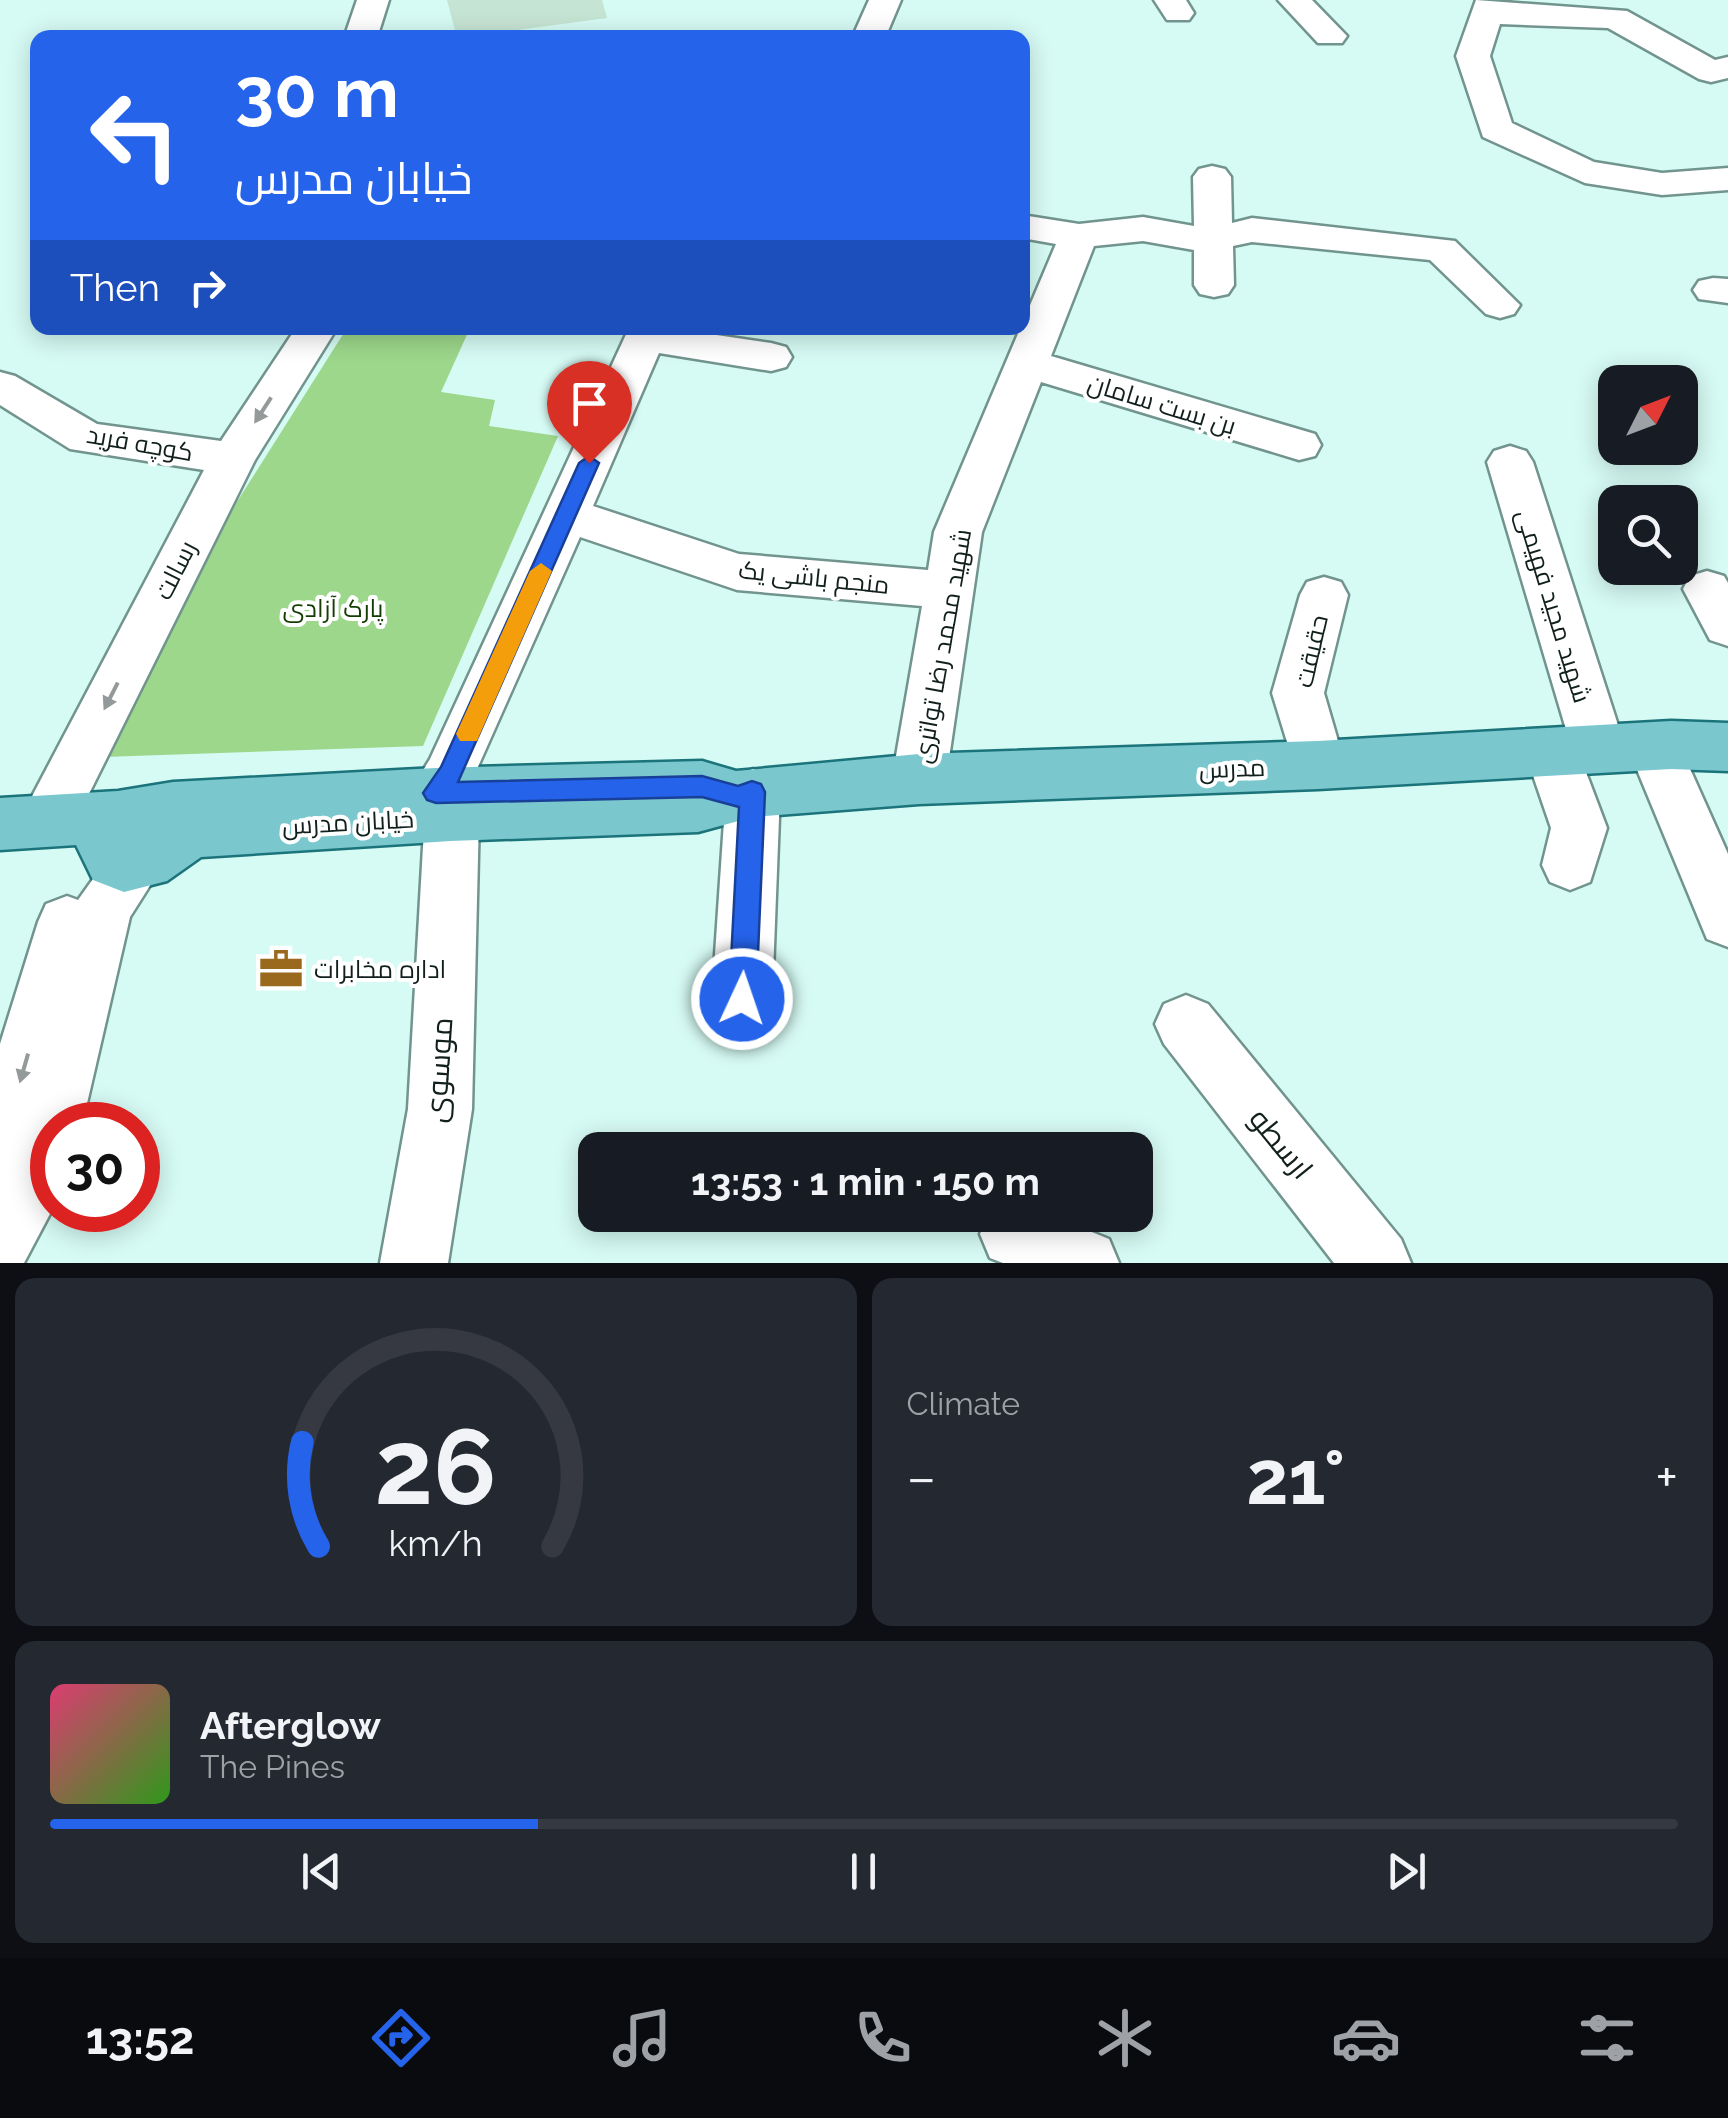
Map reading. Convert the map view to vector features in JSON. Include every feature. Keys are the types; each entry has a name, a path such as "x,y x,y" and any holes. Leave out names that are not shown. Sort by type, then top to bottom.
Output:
{"main road":[{"name":"مدرس","path":"745,794 919,779 1728,747"},
{"name":"خیابان مدرس","path":"24,822 120,843 443,804 698,807 745,794"}],"street":[{"path":"363,30 373,0"},
{"path":"872,30 885,0"},
{"path":"1294,0 1330,36"},
{"path":"1722,73 1614,18 1491,7 1474,56 1496,128 1585,172 1662,184 1728,179"},
{"path":"1212,176 1214,285"},
{"path":"1030,227 1079,236 1142,229 1215,238 1252,230 1442,249 1500,305"},
{"name":"شهید محمد رضا تواتری","path":"919,779 958,532 1079,236"},
{"name":"رسالت","path":"24,822 232,458 311,335"},
{"path":"443,804 451,773 646,335"},
{"path":"662,335 771,356"},
{"name":"بن بست سامان","path":"1025,363 1299,445"},
{"name":"کوچه فرید","path":"0,386 86,438 232,458"},
{"name":"شهید مجید فهیمی","path":"1510,462 1602,750"},
{"name":"منجم باشی یک","path":"567,515 737,572 951,590"},
{"name":"حقیقت","path":"1318,765 1298,693 1324,595"},
{"path":"1570,865 1602,750"},
{"path":"1602,750 1728,921"},
{"path":"742,999 745,794"},
{"name":"موسوی","path":"414,1263 440,1109 443,804"},
{"path":"0,1149 74,896 120,843"},
{"path":"0,1240 40,1168 120,843"},
{"name":"ارسطو","path":"1186,1024 1377,1263"},
{"path":"1014,1234 1085,1263"}],"green space":[{"name":"پارک آزادی","path":"343,335 467,335 441,392 495,400 489,426 558,436 423,746 75,758"}],"building":[{"path":"447,0 602,0 607,18 517,30 455,30"}],"slow traffic":[{"path":"468,734 541,571"}],"place":[{"name":"اداره مخابرات","path":"281,969"}],"route":[{"path":"589,463 451,773 436,793 702,786 738,797 752,792 742,999"}]}
